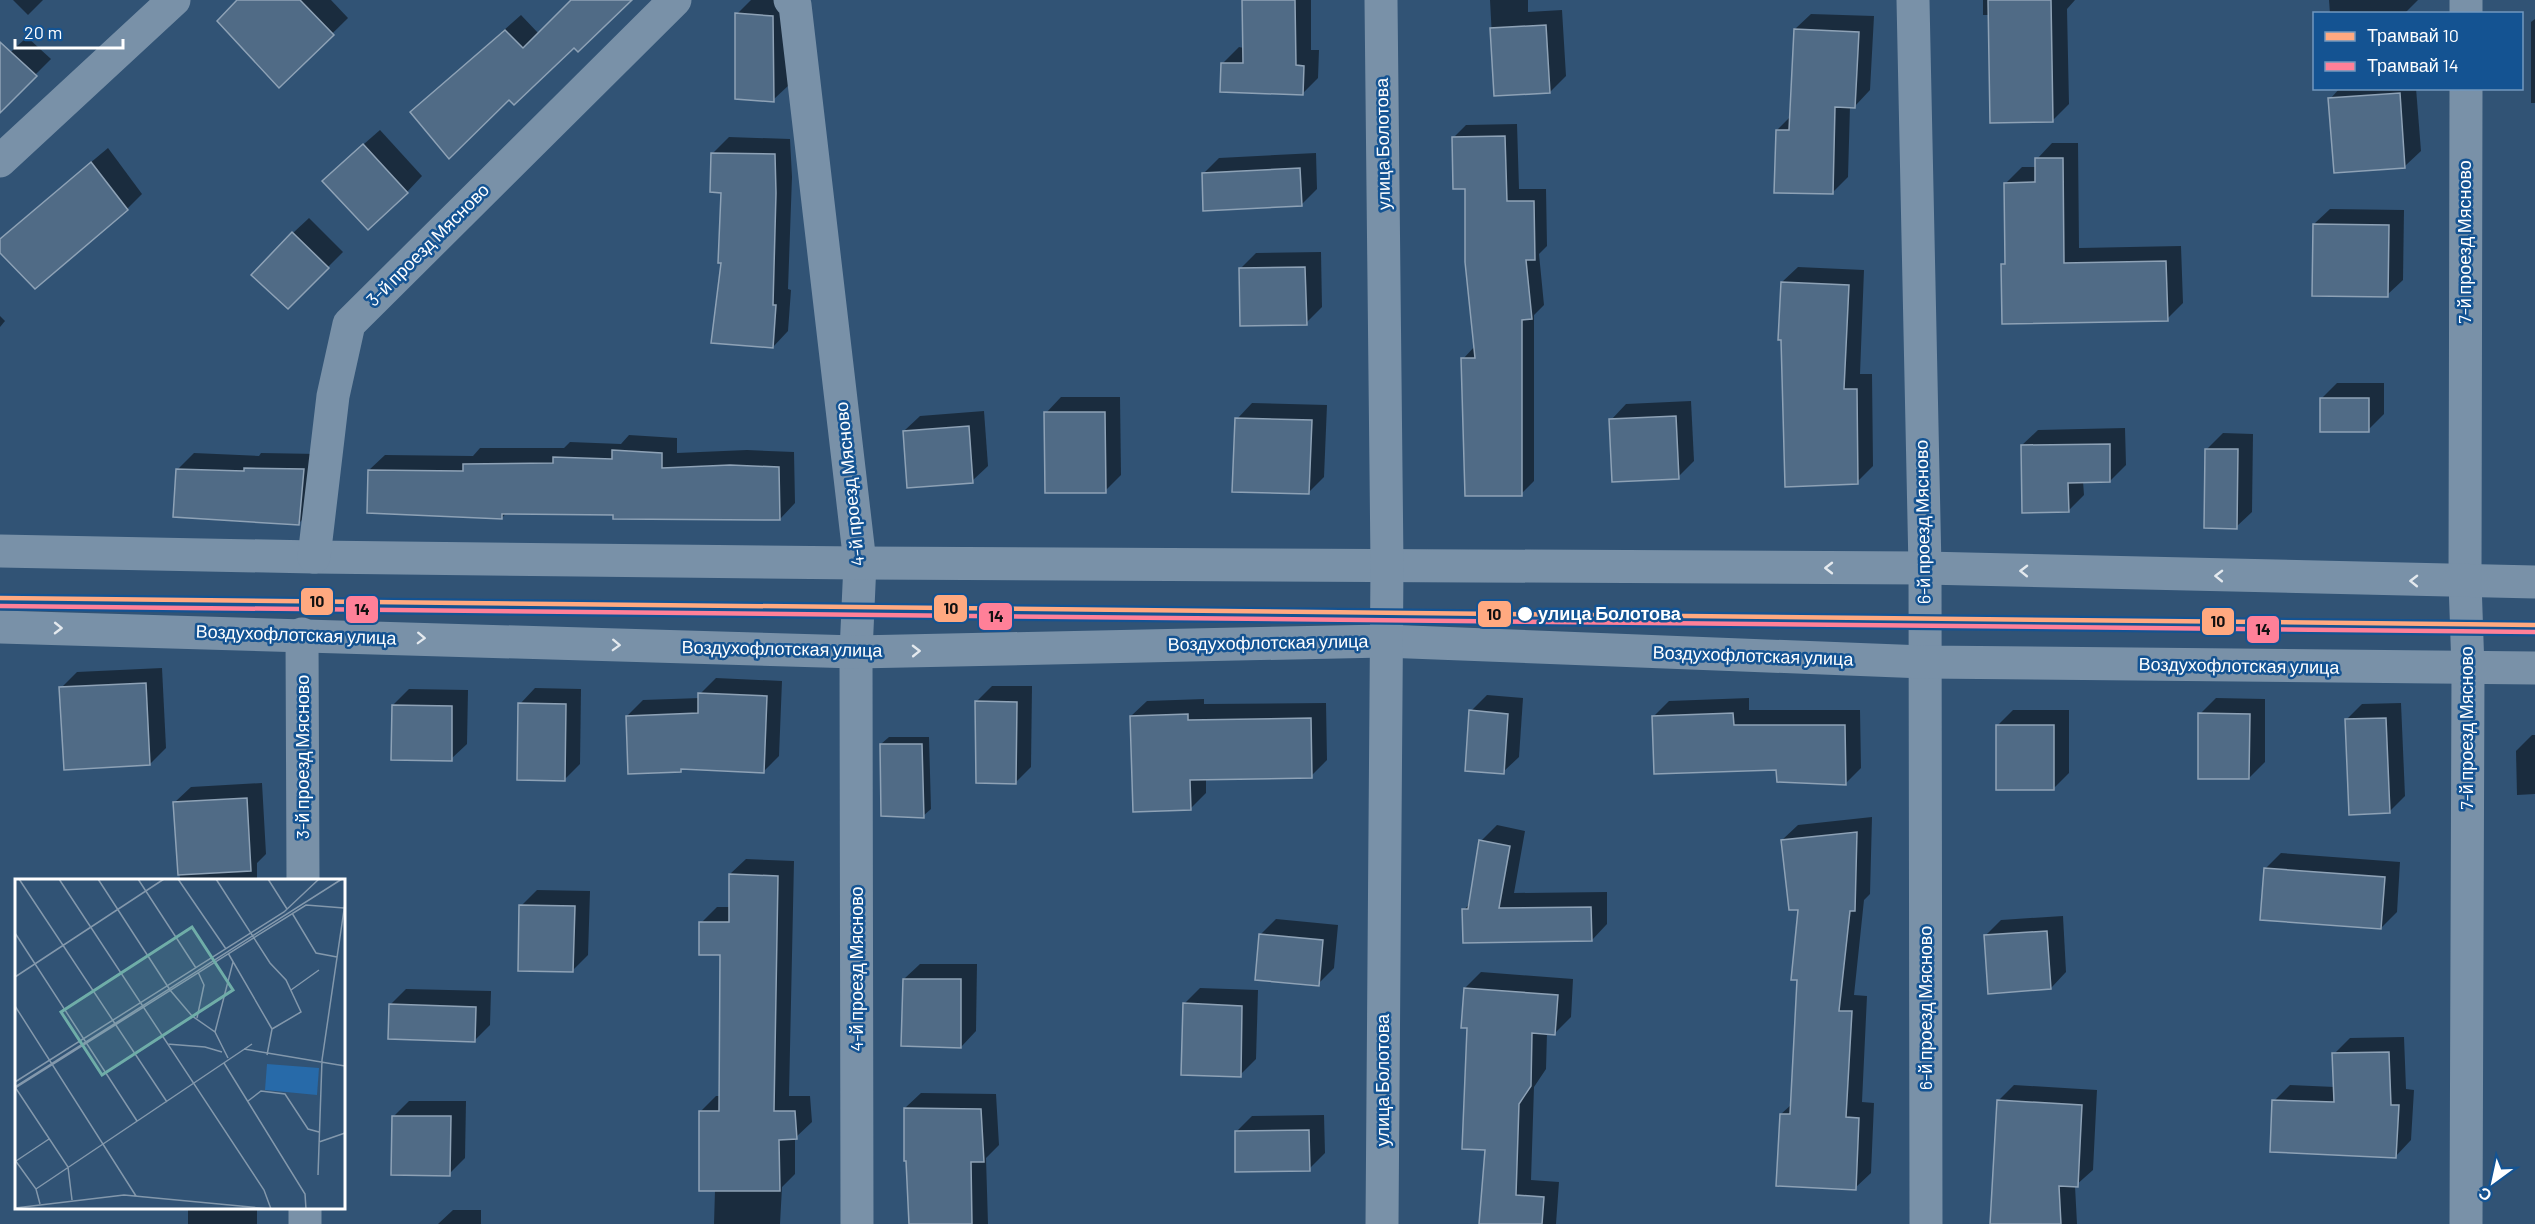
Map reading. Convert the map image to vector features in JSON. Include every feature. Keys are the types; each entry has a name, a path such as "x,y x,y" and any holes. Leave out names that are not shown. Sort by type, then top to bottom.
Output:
{"street":[{"path":"0,161 174,0"},
{"name":"3-й проезд Мясново","path":"314,557 333,396 349,324 675,0"},
{"name":"4-й проезд Мясново","path":"790,0 795,5 860,563 856,652 857,1224"},
{"name":"улица Болотова","path":"1381,0 1387,565 1384,641 1382,1224"},
{"name":"6-й проезд Мясново","path":"1913,0 1925,568 1926,1224"},
{"name":"7-й проезд Мясново","path":"2466,90 2465,582 2468,669 2466,1224"},
{"path":"0,551 860,563 1925,568 2535,582"},
{"name":"Воздухофлотская улица","path":"0,627 302,634 856,652 1384,641 1924,662 2535,668"},
{"name":"3-й проезд Мясново","path":"302,634 303,879"}],"building":[{"path":"237,0 300,0 334,35 279,88 217,21"},
{"path":"571,0 632,0 578,52 574,48 514,105 509,100 449,159 410,112 505,30 523,48"},
{"path":"1242,0 1295,0 1296,65 1304,66 1303,95 1220,92 1221,63 1243,63"},
{"path":"1988,0 2051,0 2053,122 1990,123"},
{"path":"735,13 773,16 774,102 735,99"},
{"path":"1546,25 1550,93 1494,96 1490,28"},
{"path":"1794,29 1859,32 1855,108 1835,107 1833,194 1774,193 1776,130 1789,130"},
{"path":"0,42 37,76 0,113"},
{"path":"2400,93 2405,168 2334,173 2328,98"},
{"path":"1505,136 1507,201 1534,201 1535,260 1526,260 1532,319 1522,320 1522,496 1465,496 1461,358 1475,358 1465,262 1465,189 1453,189 1452,137"},
{"path":"363,144 408,193 368,230 322,181"},
{"path":"711,153 775,154 773,305 776,305 773,348 711,343 721,263 718,263 721,193 710,192"},
{"path":"2035,158 2063,158 2064,263 2166,261 2168,321 2002,324 2001,264 2005,264 2004,183 2035,182"},
{"path":"91,162 128,210 35,289 0,253 0,239"},
{"path":"1300,168 1302,206 1203,211 1202,173"},
{"path":"2313,224 2389,225 2388,297 2312,296"},
{"path":"292,232 329,268 288,309 251,275"},
{"path":"1305,267 1307,325 1240,326 1239,268"},
{"path":"1781,282 1849,285 1844,389 1857,389 1858,484 1785,487 1781,340 1778,340"},
{"path":"2320,398 2369,398 2369,432 2320,432"},
{"path":"1044,412 1105,412 1106,493 1045,493"},
{"path":"1676,416 1679,479 1612,482 1609,419"},
{"path":"1235,418 1312,420 1309,494 1232,492"},
{"path":"969,426 973,483 907,488 903,431"},
{"path":"2110,444 2110,482 2068,483 2069,512 2022,513 2021,445"},
{"path":"2205,449 2238,449 2237,529 2204,528"},
{"path":"612,450 662,453 662,468 730,465 779,467 780,520 613,519 613,515 502,514 502,519 367,513 368,470 463,471 463,464 553,463 553,457 612,459"},
{"path":"244,468 304,469 299,525 173,517 176,469 244,471"},
{"path":"146,683 150,765 64,770 59,687"},
{"path":"698,693 767,696 764,773 681,769 681,772 628,774 626,716 698,713"},
{"path":"975,701 1017,702 1016,784 976,783"},
{"path":"518,703 566,704 565,781 517,780"},
{"path":"392,705 452,706 452,761 391,760"},
{"path":"1469,710 1508,714 1504,774 1465,771"},
{"path":"1733,713 1734,725 1845,725 1846,785 1777,782 1776,770 1654,774 1652,716"},
{"path":"2198,713 2250,714 2249,779 2198,779"},
{"path":"1188,714 1188,720 1311,718 1312,778 1190,780 1191,810 1133,812 1130,716"},
{"path":"2386,718 2390,813 2349,815 2345,719"},
{"path":"1996,725 2054,725 2054,790 1996,790"},
{"path":"880,744 922,744 924,818 881,816"},
{"path":"247,798 251,871 178,875 173,802"},
{"path":"1857,832 1855,911 1850,911 1839,1011 1852,1011 1846,1117 1859,1118 1856,1190 1776,1186 1780,1114 1790,1114 1797,980 1791,980 1798,910 1789,910 1781,840"},
{"path":"1479,840 1510,846 1499,908 1591,907 1592,941 1463,943 1462,909 1468,909"},
{"path":"2264,868 2385,877 2381,929 2260,920"},
{"path":"729,874 778,876 774,1111 795,1111 797,1139 779,1140 780,1191 699,1191 699,1111 719,1111 720,955 699,955 699,922 729,922"},
{"path":"519,905 575,906 573,972 518,971"},
{"path":"2047,931 2051,989 1988,994 1984,935"},
{"path":"1259,934 1323,940 1319,986 1255,980"},
{"path":"903,979 961,979 961,1048 901,1046"},
{"path":"1464,988 1558,995 1555,1035 1532,1033 1531,1086 1519,1104 1516,1195 1544,1197 1542,1224 1479,1224 1485,1150 1462,1149 1467,1028 1461,1028"},
{"path":"1183,1003 1242,1006 1241,1077 1181,1075"},
{"path":"389,1004 476,1007 475,1042 388,1039"},
{"path":"2389,1052 2391,1105 2399,1105 2396,1158 2270,1152 2272,1100 2334,1102 2332,1053"},
{"path":"1997,1100 2082,1105 2078,1187 2059,1186 2061,1224 1990,1224"},
{"path":"904,1108 981,1109 984,1162 971,1162 972,1224 909,1224 906,1161 904,1161"},
{"path":"392,1116 451,1116 450,1176 391,1175"},
{"path":"1309,1130 1310,1171 1235,1172 1235,1131"}],"tram line":[{"name":"10","path":"0,598 2535,625"},
{"name":"14","path":"0,606 2535,632"}],"place":[{"name":"улица Болотова","path":"1525,614"}]}
